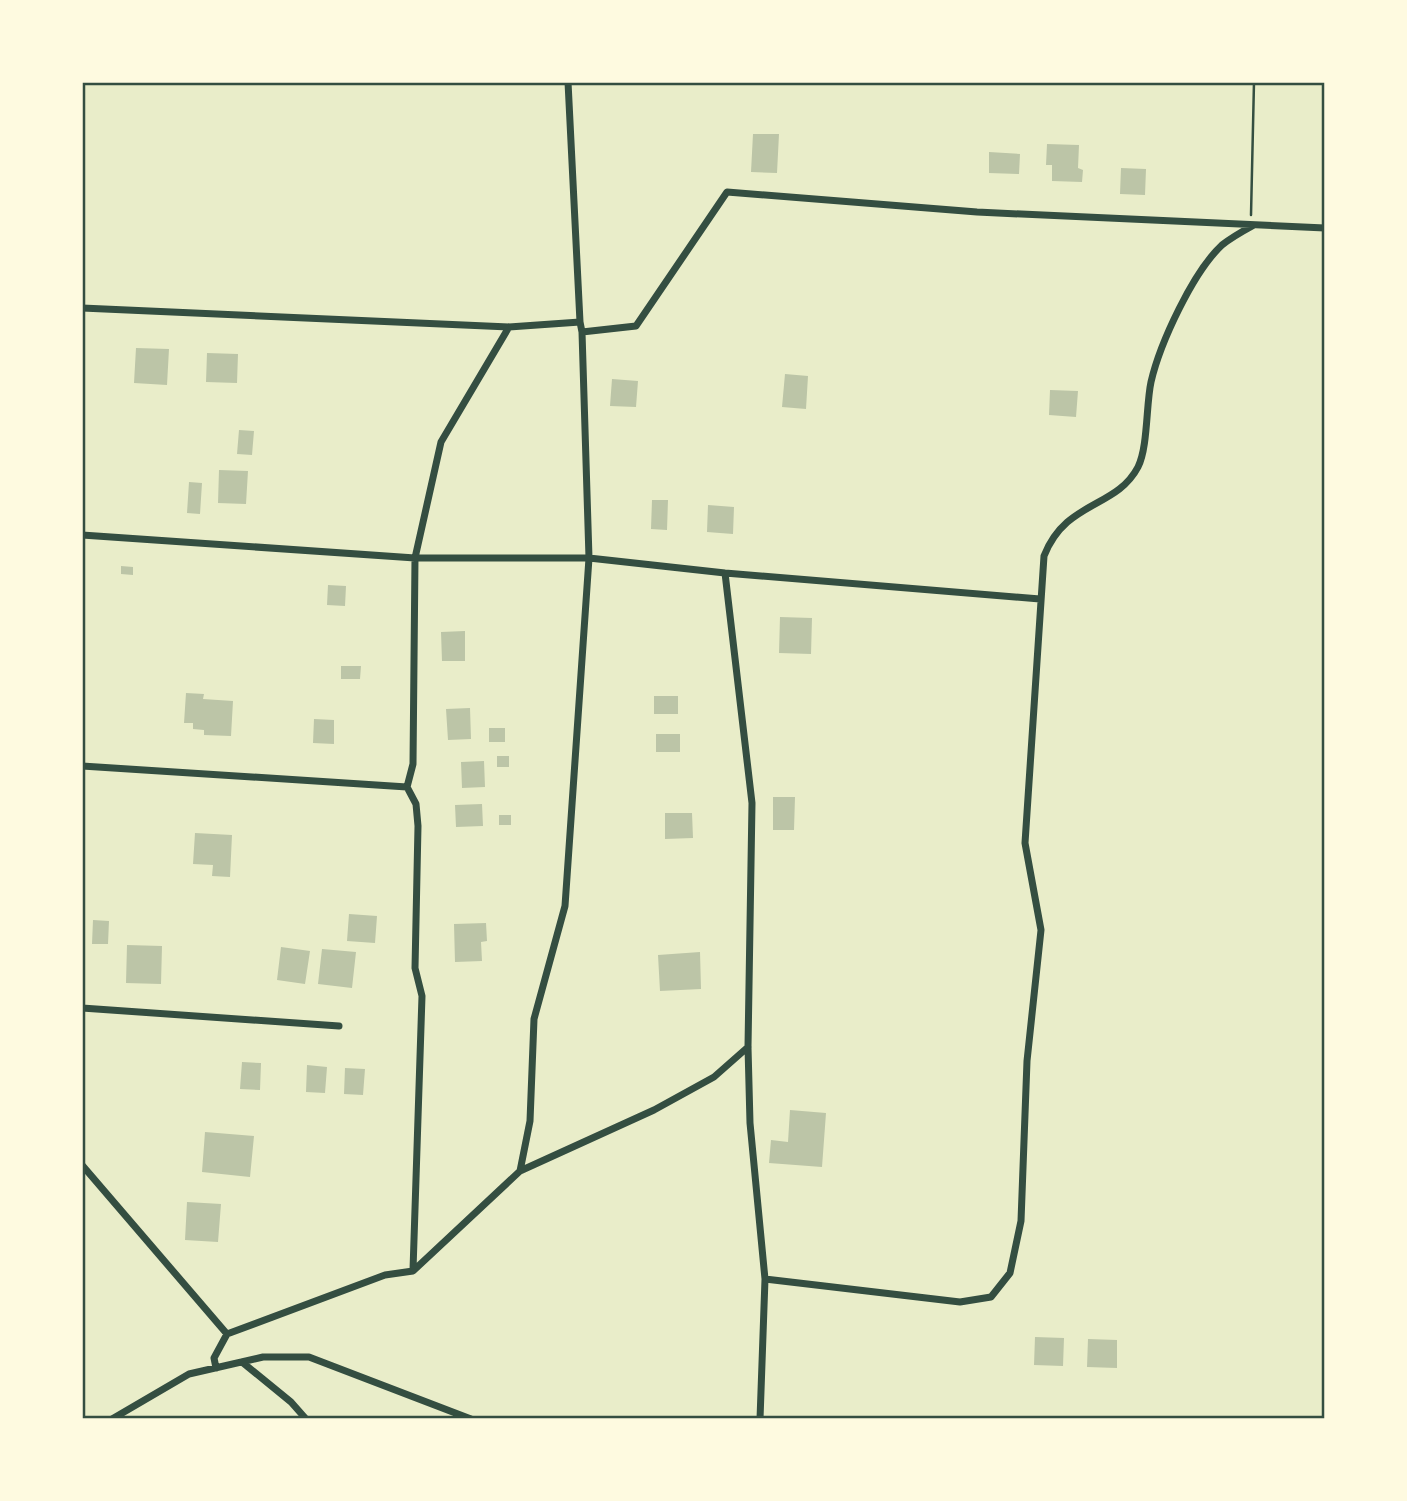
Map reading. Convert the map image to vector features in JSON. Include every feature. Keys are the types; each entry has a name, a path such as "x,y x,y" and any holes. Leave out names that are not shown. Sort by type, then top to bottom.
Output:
{"street":[{"path":"520,1171 530,1121 534,1019 565,906 589,558 582,332 568,82"},
{"path":"582,332 636,326 727,192 977,212 1325,228"},
{"path":"765,1279 960,1302 991,1297 1010,1273 1021,1221 1027,1061 1041,929 1024,843 1044,556 1052,538 1064,522 1127,483 1140,464 1152,380 1166,340 1194,283 1220,247 1252,225"},
{"path":"82,308 509,327 580,322"},
{"path":"413,1271 422,996 415,968 418,825 416,804 407,787 413,764 415,558 441,442 509,327"},
{"path":"82,535 415,558 589,558 725,573 1040,599"},
{"path":"725,573 752,803 748,1047 750,1123 765,1279 760,1419"},
{"path":"82,766 407,787"},
{"path":"82,1008 340,1026"},
{"path":"216,1368 214,1358 227,1334 385,1275 413,1271 520,1171 654,1110 715,1077 748,1047"},
{"path":"82,1165 227,1334"},
{"path":"112,1419 189,1374 263,1357 309,1357 471,1419"},
{"path":"242,1362 291,1402 306,1419"}],"path":[{"path":"1252,225 1254,82"}],"building":[{"path":"753,134 779,134 777,173 751,172"},
{"path":"1047,144 1079,145 1078,168 1083,170 1082,182 1052,181 1052,165 1046,165"},
{"path":"989,152 1020,154 1019,174 989,173"},
{"path":"1121,168 1146,169 1145,195 1120,194"},
{"path":"136,348 169,349 167,385 134,383"},
{"path":"207,353 238,354 237,383 206,382"},
{"path":"785,374 808,376 806,409 782,407"},
{"path":"612,379 638,381 636,407 610,406"},
{"path":"1050,390 1078,391 1076,417 1049,415"},
{"path":"239,430 254,431 252,455 237,454"},
{"path":"219,470 248,471 246,504 218,503"},
{"path":"189,482 202,483 200,514 187,513"},
{"path":"652,500 668,500 667,530 651,529"},
{"path":"708,505 734,507 733,534 707,532"},
{"path":"121,566 133,567 133,575 121,574"},
{"path":"328,585 346,586 345,606 327,605"},
{"path":"780,617 812,618 811,654 779,653"},
{"path":"465,631 465,661 442,661 441,632"},
{"path":"341,666 361,666 360,679 341,679"},
{"path":"186,693 204,694 203,699 233,701 231,736 204,735 204,730 193,729 193,723 184,723"},
{"path":"654,696 678,696 678,714 654,714"},
{"path":"470,708 471,739 448,740 446,709"},
{"path":"314,719 334,720 334,744 313,743"},
{"path":"489,728 505,728 505,742 489,742"},
{"path":"656,734 680,734 680,752 656,752"},
{"path":"497,756 509,756 509,767 497,767"},
{"path":"484,761 485,787 462,788 461,762"},
{"path":"773,797 795,797 794,830 773,830"},
{"path":"482,804 483,826 456,827 455,805"},
{"path":"665,813 692,813 693,838 665,839"},
{"path":"499,815 511,815 511,825 499,825"},
{"path":"195,833 232,835 230,877 212,876 213,865 193,864"},
{"path":"349,914 377,916 375,943 347,941"},
{"path":"93,920 109,921 108,944 92,944"},
{"path":"486,923 487,941 481,942 482,961 455,962 454,924"},
{"path":"127,945 162,946 161,984 126,983"},
{"path":"281,947 310,951 305,984 277,980"},
{"path":"322,949 356,952 352,988 318,984"},
{"path":"700,952 701,989 660,991 658,955"},
{"path":"242,1062 261,1063 260,1090 240,1089"},
{"path":"307,1065 327,1067 325,1093 306,1092"},
{"path":"345,1068 365,1069 363,1095 344,1094"},
{"path":"790,1110 826,1113 822,1167 769,1163 771,1140 788,1142"},
{"path":"205,1132 254,1136 250,1177 202,1172"},
{"path":"187,1202 221,1204 218,1242 185,1240"},
{"path":"1035,1337 1064,1338 1063,1366 1034,1365"},
{"path":"1088,1339 1117,1340 1117,1368 1087,1367"}]}
